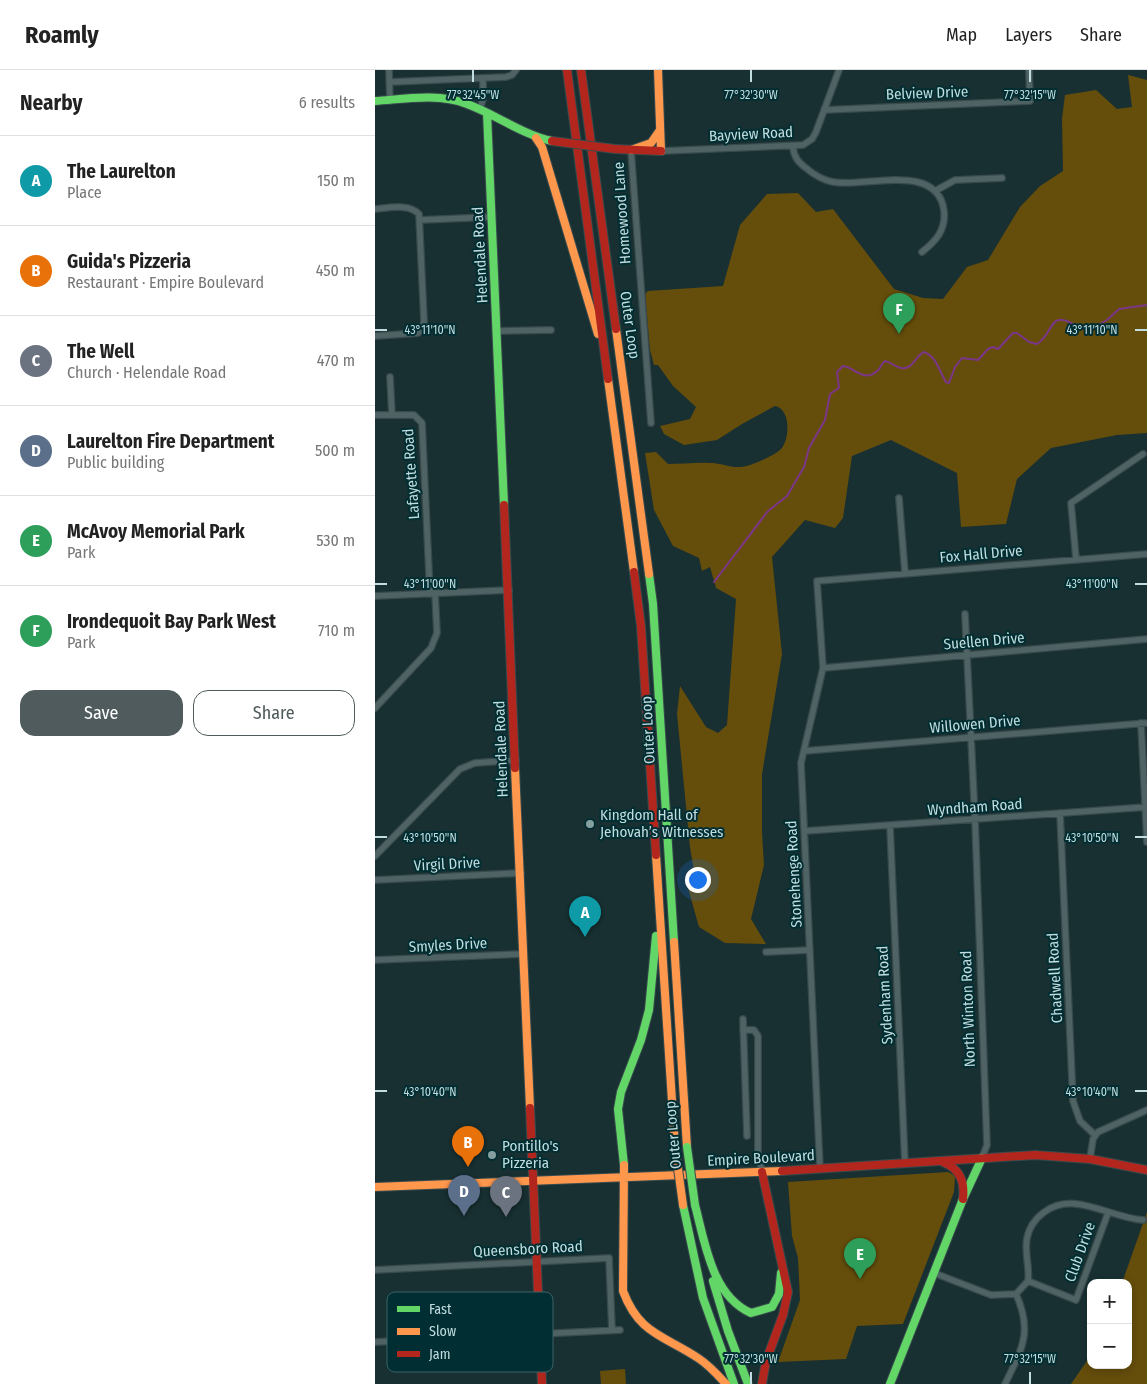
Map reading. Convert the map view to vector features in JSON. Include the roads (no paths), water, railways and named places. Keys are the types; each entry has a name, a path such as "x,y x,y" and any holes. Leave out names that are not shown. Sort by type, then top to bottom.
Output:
{"main road":[{"name":"Outer Loop","path":"567,70 616,423 641,626 675,1147 683,1205 703,1298 734,1384"},
{"name":"Outer Loop","path":"581,70 654,614 687,1147 695,1205 716,1293 748,1384"},
{"path":"659,70 661,151"},
{"name":"Bayview Road","path":"375,101 449,99 483,111 536,138 615,149 661,151"},
{"name":"Helendale Road","path":"483,111 498,332 538,1292"},
{"path":"631,150 651,143 658,136 660,127"},
{"path":"536,138 542,147 591,307 616,423"},
{"path":"658,895 649,1005 642,1035 623,1088 619,1106 624,1178 622,1279 629,1309 637,1321 647,1329 704,1359 727,1384"},
{"name":"Empire Boulevard","path":"375,1187 762,1172 1045,1155 1089,1158 1147,1170"},
{"name":"North Winton Road","path":"890,1384 963,1199 982,1158"},
{"path":"938,1161 952,1166 960,1174 964,1186 963,1199"},
{"path":"762,1172 787,1280 788,1296 764,1366 762,1384"},
{"path":"695,1205 720,1286 730,1302 743,1310 763,1312 777,1300 781,1281 779,1244"}],"street":[{"path":"389,70 391,100"},
{"path":"390,82 510,77 516,70"},
{"name":"Bayview Road","path":"661,151 803,145 812,139 839,70"},
{"name":"Belview Drive","path":"824,110 1030,101 1029,70"},
{"path":"483,78 483,111"},
{"path":"793,146 797,160 814,174 824,179 844,183 911,181 927,185 935,191 943,208 944,222 935,241 922,252"},
{"name":"Homewood Lane","path":"631,150 651,423"},
{"path":"935,191 955,180 1002,178"},
{"path":"375,209 411,208 419,214 423,328 415,334 375,336"},
{"path":"420,220 491,217"},
{"path":"498,332 551,330"},
{"name":"Lafayette Road","path":"375,708 431,648 437,633 432,593 423,426 420,419 414,415 392,415 391,377"},
{"path":"375,415 392,415"},
{"path":"1077,559 1071,503 1143,454"},
{"path":"899,498 905,572"},
{"name":"Fox Hall Drive","path":"817,581 905,572 1147,554"},
{"name":"Stonehenge Road","path":"817,581 823,668 801,763 819,1169"},
{"path":"375,596 509,590"},
{"name":"North Winton Road","path":"965,614 987,1145 982,1158"},
{"name":"Suellen Drive","path":"823,668 1147,640"},
{"path":"1144,723 1147,842"},
{"name":"Willowen Drive","path":"804,751 1144,723"},
{"path":"375,856 460,770 475,763 516,760"},
{"name":"Wyndham Road","path":"805,832 1146,807"},
{"name":"Chadwell Road","path":"1060,813 1073,1098 1080,1121 1095,1134"},
{"name":"Sydenham Road","path":"890,826 905,1164"},
{"name":"Virgil Drive","path":"375,880 521,873"},
{"path":"766,952 810,950"},
{"name":"Smyles Drive","path":"375,960 523,954"},
{"path":"743,1020 747,1134 758,1132"},
{"path":"743,1030 754,1030 758,1036 758,1132 762,1172"},
{"path":"1089,1158 1095,1134 1147,1110"},
{"path":"934,1274 991,1295 1016,1294 1028,1281 1025,1249 1029,1229 1050,1208 1072,1202 1108,1213 1143,1220"},
{"name":"Club Drive","path":"1028,1281 1076,1300 1108,1213"},
{"name":"Queensboro Road","path":"375,1270 609,1258 613,1330"},
{"path":"1005,1384 1025,1337 1023,1312 1016,1294"},
{"path":"553,1333 620,1330"}],"waterway":[{"path":"714,582 768,511 787,496 804,467 809,448 825,420 830,394 839,388 837,372 843,366 863,375 868,375 877,371 885,361 897,367 908,367 924,352 932,357 946,382 949,383 955,367 962,358 978,360 988,349 993,347 998,349 1013,333 1017,333 1029,342 1037,344 1057,320 1062,320 1081,329 1095,327 1107,320 1119,309 1147,305"}],"place":[{"name":"Irondequoit Bay Park West","path":"899,334"},
{"name":"Kingdom Hall of Jehovah’s Witnesses","path":"590,824"},
{"name":"The Laurelton","path":"585,937"},
{"name":"Pontillo's Pizzeria","path":"492,1155"},
{"name":"Guida's Pizzeria","path":"468,1167"},
{"name":"Laurelton Fire Department","path":"464,1216"},
{"name":"The Well","path":"506,1217"},
{"name":"McAvoy Memorial Park","path":"860,1279"}]}
